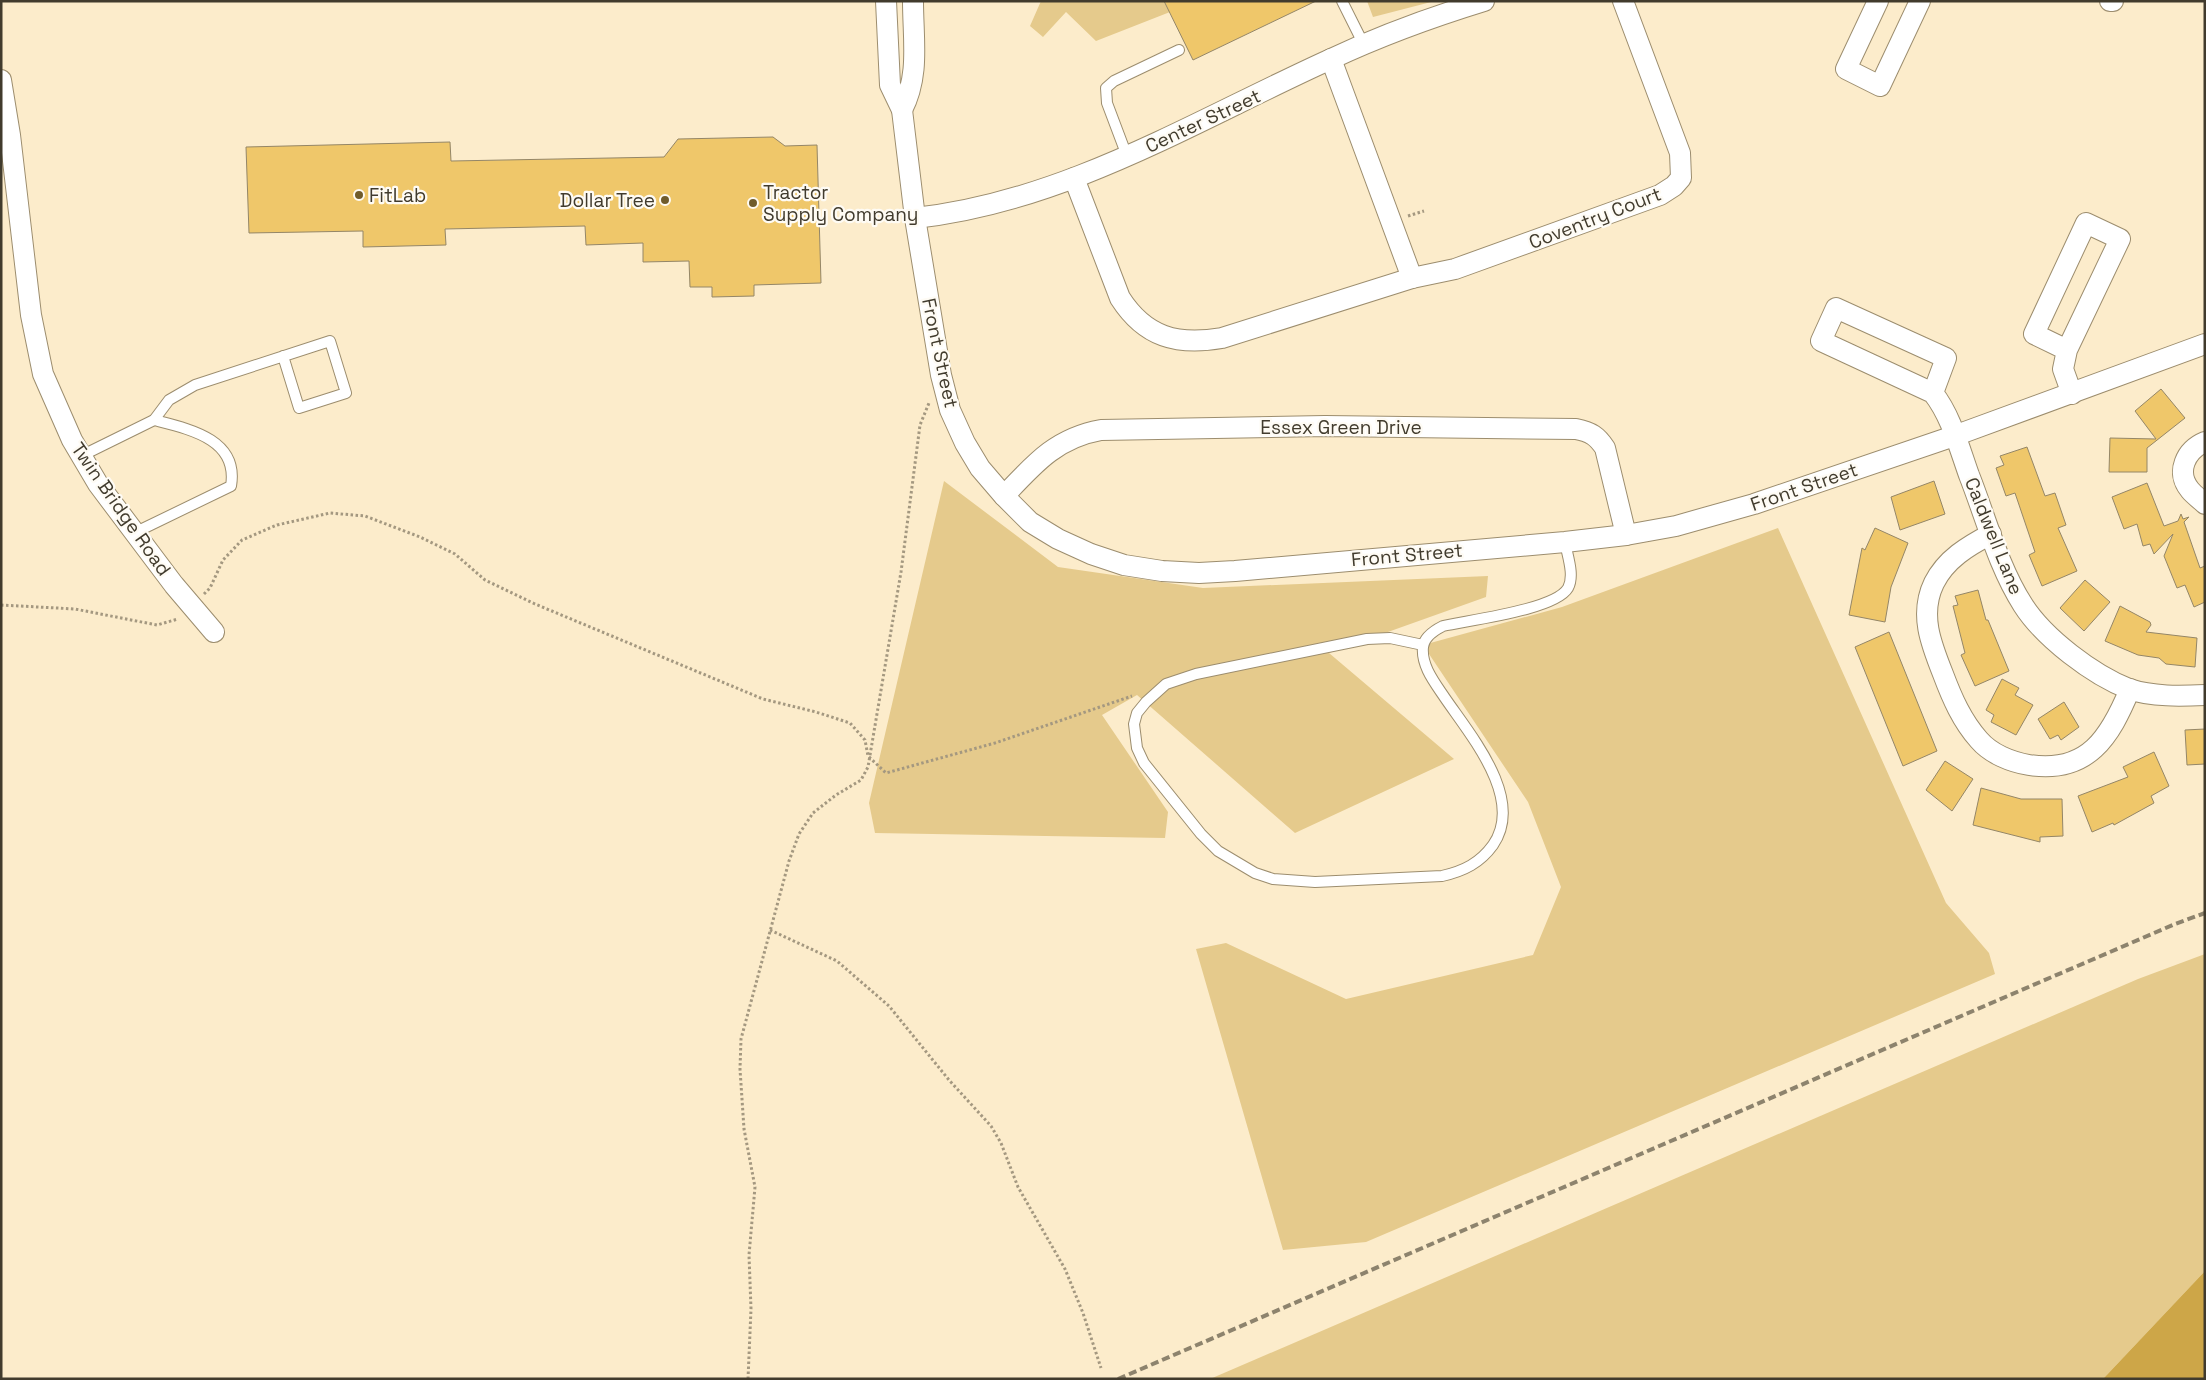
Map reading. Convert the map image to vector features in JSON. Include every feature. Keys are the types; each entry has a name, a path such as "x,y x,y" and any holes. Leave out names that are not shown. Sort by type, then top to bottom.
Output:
{"street":[{"name":"Front Street","path":"886,1 890,85 902,110 915,218 942,375 950,410 965,443 980,468 1030,522 1058,539 1091,554 1124,565 1162,571 1199,573 1235,571 1626,535 1716,516 1954,436 2205,344"},
{"name":"Front Street","path":"902,110 910,94 914,78 913,1"},
{"name":"Center Street","path":"915,218 969,210 1074,178 1126,156 1364,45 1448,12 1484,1"},
{"name":"Coventry Court","path":"1074,178 1120,298 1140,323 1156,334 1172,339 1205,341 1228,337 1412,278 1455,269 1581,226 1660,195 1674,186 1681,178 1680,153 1623,1"},
{"path":"1878,1 1846,69 1880,86 1920,1"},
{"path":"1332,59 1412,278"},
{"name":"Twin Bridge Road","path":"1,80 10,134 34,335 43,374 72,440 98,484 192,608 214,632"},
{"path":"2067,350 2034,334 2086,223 2120,239 2067,350 2064,369 2072,394"},
{"path":"1836,308 1946,358 1933,393 1821,341 1836,308"},
{"name":"Caldwell Lane","path":"1933,393 1941,404 1991,534 2023,605 2040,626 2092,668 2130,689 2162,694 2205,695"},
{"name":"Essex Green Drive","path":"1004,496 1023,476 1061,443 1080,434 1101,430 1316,426 1576,429 1588,431 1598,437 1605,448 1626,535"},
{"path":"2205,442 2196,445 2189,452 2183,471 2189,489 2205,504"},
{"path":"1991,534 1968,546 1942,570 1933,584 1928,604 1927,622 1929,641 1953,700 1966,725 1980,742 1996,754 2020,764 2041,767 2064,766 2085,756 2103,741 2116,722 2130,689"}],"lane":[{"path":"1342,1 1364,45"},
{"path":"1126,156 1106,103 1106,88 1114,82 1179,50"},
{"path":"81,456 154,420 169,400 195,385 282,356 330,341 346,393 300,408 282,356"},
{"path":"134,533 231,486 232,475 222,449 210,438 184,428 154,420"},
{"path":"1423,645 1390,638 1367,639 1196,674 1166,684 1146,702 1138,713 1134,724 1137,748 1144,763 1201,834 1218,851 1254,873 1273,879 1315,882 1434,876 1460,872 1476,864 1497,839 1503,818 1502,797 1492,772 1432,679 1424,661 1423,645 1434,630 1443,626 1534,608 1559,596 1568,587 1571,575 1565,542"}],"path":[{"path":"1405,216 1424,211"},
{"path":"748,1379 751,1309 748,1264 755,1186 744,1129 740,1069 742,1039 789,861 799,834 812,813 824,803 861,780 868,767 868,756 901,572 920,425 942,375"},
{"path":"1,605 75,609 157,625 178,618 192,608 210,588 223,560 242,540 277,526 330,513 366,516 420,537 455,554 485,580 535,604 763,699 816,712 850,723 865,740 868,756 886,773 995,743 1139,693"},
{"path":"770,930 837,961 889,1006 991,1126 1001,1143 1024,1200 1065,1269 1084,1313 1101,1368"}],"shaded area":[{"path":"1041,1 1164,1 1170,12 1096,41 1066,12 1043,37 1030,26"},
{"path":"1367,1 1435,1 1373,17"},
{"path":"944,481 1058,567 1203,588 1488,576 1486,597 1329,653 1454,759 1295,833 1137,695 1102,715 1168,812 1165,838 875,833 869,803"},
{"path":"1778,528 1946,903 1989,953 1995,974 1366,1242 1283,1250 1196,949 1226,943 1346,999 1533,955 1561,887 1528,802 1423,645 1562,607"},
{"path":"2205,954 2205,1271 2103,1379 1210,1379 2138,979"},
{"path":"2205,1271 2205,1379 2103,1379"}],"building":[{"path":"1164,1 1316,1 1193,60"},
{"path":"773,137 785,146 817,145 821,283 754,285 754,296 712,297 712,287 690,287 689,261 643,262 643,243 586,245 585,226 445,229 446,245 363,247 363,231 249,233 246,147 450,142 451,161 664,157 678,139"},
{"path":"2161,389 2185,418 2147,448 2147,472 2109,472 2110,438 2156,439 2135,411"},
{"path":"2027,447 2045,496 2055,493 2066,525 2058,528 2077,571 2042,586 2029,555 2035,552 2015,493 2006,496 1996,468 2004,465 2000,456"},
{"path":"1934,481 1945,514 1900,530 1891,497"},
{"path":"2147,483 2164,526 2178,521 2181,514 2183,519 2189,517 2184,522 2200,568 2205,566 2205,602 2194,607 2185,585 2177,588 2164,556 2173,534 2154,554 2150,544 2143,546 2137,524 2124,529 2112,497"},
{"path":"1875,528 1908,543 1891,587 1885,622 1849,615 1862,548 1865,550"},
{"path":"2085,580 2110,602 2084,631 2060,608"},
{"path":"1978,590 1986,620 1988,620 2009,671 1975,686 1961,655 1965,653 1953,606 1958,605 1955,596"},
{"path":"2120,606 2150,622 2151,625 2146,632 2197,638 2195,667 2166,664 2159,658 2138,655 2105,641"},
{"path":"1889,632 1937,751 1903,766 1855,647"},
{"path":"2002,679 2019,688 2015,695 2033,705 2016,735 1991,722 1994,715 1986,710"},
{"path":"2064,702 2079,727 2061,740 2058,735 2050,739 2038,719"},
{"path":"2205,729 2205,764 2187,765 2185,730"},
{"path":"2154,752 2169,786 2151,796 2154,803 2114,825 2113,823 2092,832 2078,796 2128,777 2123,767"},
{"path":"1945,761 1973,779 1952,811 1926,790"},
{"path":"1981,788 2021,799 2062,799 2063,836 2040,837 2040,842 1973,825"}],"railway":[{"path":"1118,1379 2175,924 2205,913"}],"place":[{"name":"FitLab","path":"359,195"},
{"name":"Dollar Tree","path":"665,200"},
{"name":"Tractor Supply Company","path":"753,203"}]}
